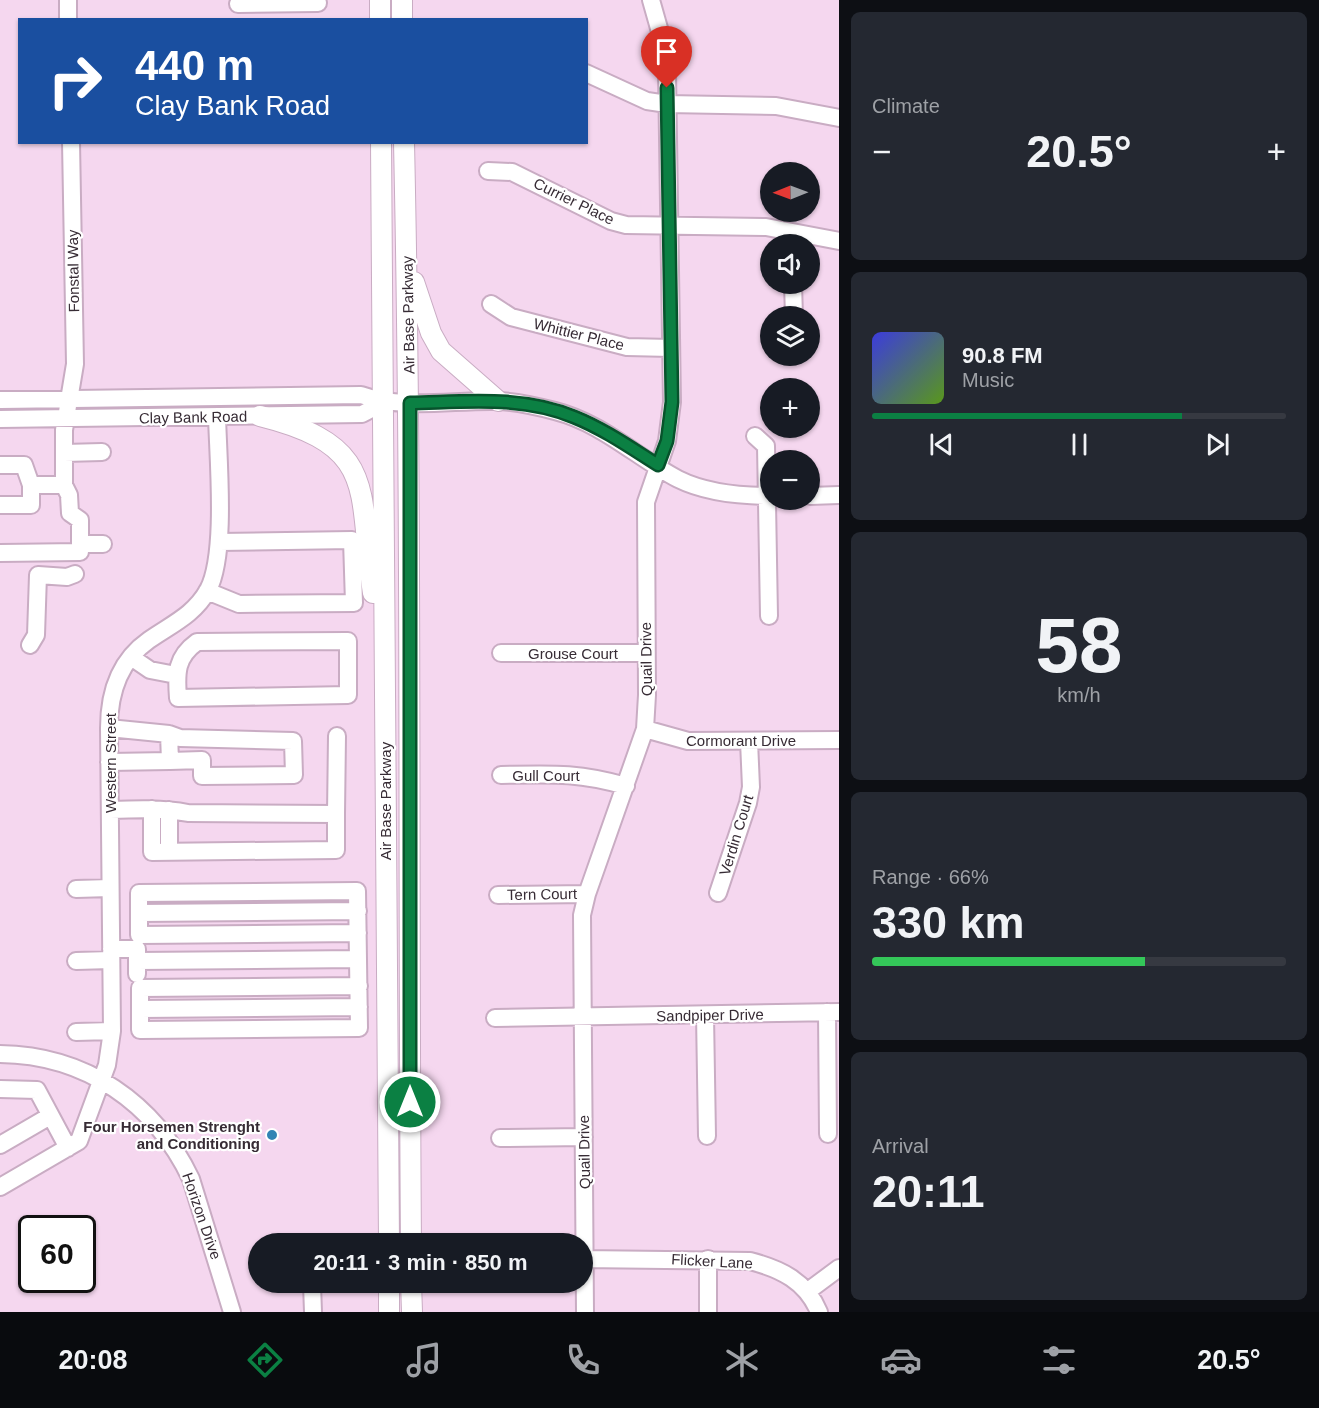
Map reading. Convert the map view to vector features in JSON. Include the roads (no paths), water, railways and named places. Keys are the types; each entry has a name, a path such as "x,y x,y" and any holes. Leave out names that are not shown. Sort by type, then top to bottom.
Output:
{"main road":[{"path":"380,0 380,18"},
{"path":"402,0 402,18"},
{"name":"Air Base Parkway","path":"381,144 389,1233"},
{"name":"Air Base Parkway","path":"404,144 410,403 411,1233"},
{"path":"406,261 435,342 448,359 498,401"},
{"path":"260,416 291,423 323,437 343,456 356,475 364,507 372,590 384,658"},
{"path":"389,1293 389,1312"},
{"path":"411,1293 412,1312"}],"street":[{"path":"68,0 68,18"},
{"name":"Quail Drive","path":"583,1233 584,1137 580,934 587,894 645,729 647,695 646,502 671,420 667,104 663,46 651,0"},
{"path":"238,8 318,3"},
{"path":"588,74 627,94 647,101 667,104 776,106 839,118"},
{"name":"Fonstal Way","path":"71,144 75,364 66,418 64,485 69,495 70,513 80,520 81,544"},
{"name":"Currier Place","path":"488,171 512,172 611,221 644,227 743,226 778,234"},
{"name":"Currier Place","path":"820,240 839,241"},
{"name":"Whittier Place","path":"491,304 511,317 627,347 671,348"},
{"name":"Clay Bank Road","path":"0,400 361,395 383,403 498,401 573,416 604,432 678,479 708,490 760,495"},
{"name":"Clay Bank Road","path":"0,420 362,414 383,403"},
{"name":"Western Street","path":"68,1148 79,1141 107,1065 112,1031 109,762 111,698 122,669 131,657 149,640 188,615 207,591 216,568 219,542 217,416"},
{"path":"755,436 761,438 766,450"},
{"path":"64,453 102,452"},
{"path":"0,465 24,465 31,485 31,505 0,505"},
{"path":"31,485 64,485"},
{"path":"820,496 839,495"},
{"path":"769,510 769,616"},
{"path":"207,591 239,604 354,603 352,540 219,542"},
{"path":"0,553 80,552 81,544 103,544"},
{"path":"30,645 36,635 38,575 67,577 75,574"},
{"path":"348,641 348,695 177,698 176,675 179,660 187,649 197,642 348,641"},
{"name":"Grouse Court","path":"501,653 645,653"},
{"path":"131,657 150,670 176,675"},
{"path":"109,728 169,734 180,738 201,738 293,741 294,776 202,776 201,738"},
{"name":"Cormorant Drive","path":"645,729 688,741 839,740"},
{"path":"169,734 170,761"},
{"path":"160,809 152,852 336,850 337,736"},
{"name":"Verdin Court","path":"718,893 748,803 751,787 749,741"},
{"path":"109,762 202,760"},
{"name":"Gull Court","path":"501,775 572,773 626,786"},
{"path":"110,810 160,809 188,813 336,814"},
{"path":"76,889 110,888"},
{"name":"Tern Court","path":"498,895 587,894"},
{"path":"358,933 140,935 139,913 358,911 359,1007 140,1009 140,988 358,986"},
{"path":"76,961 137,949 137,968 358,959"},
{"path":"828,1134 833,1012"},
{"name":"Sandpiper Drive","path":"495,1018 833,1012"},
{"path":"705,1015 707,1136"},
{"path":"76,1032 112,1031"},
{"name":"Horizon Drive","path":"0,1054 36,1056 59,1061 101,1079 130,1099 155,1122 182,1159 199,1199 232,1312"},
{"path":"0,1187 68,1148 37,1090 3,1091"},
{"path":"0,1145 50,1116"},
{"path":"500,1138 584,1137"},
{"name":"Flicker Lane","path":"593,1259 750,1261 774,1267 794,1279 808,1292 819,1312"},
{"path":"708,1259 708,1312"},
{"path":"808,1292 839,1268"},
{"path":"312,1293 313,1312"},
{"name":"Quail Drive","path":"584,1293 585,1312"}],"place":[{"name":"Four Horsemen Strenght and Conditioning","path":"272,1135"}]}
